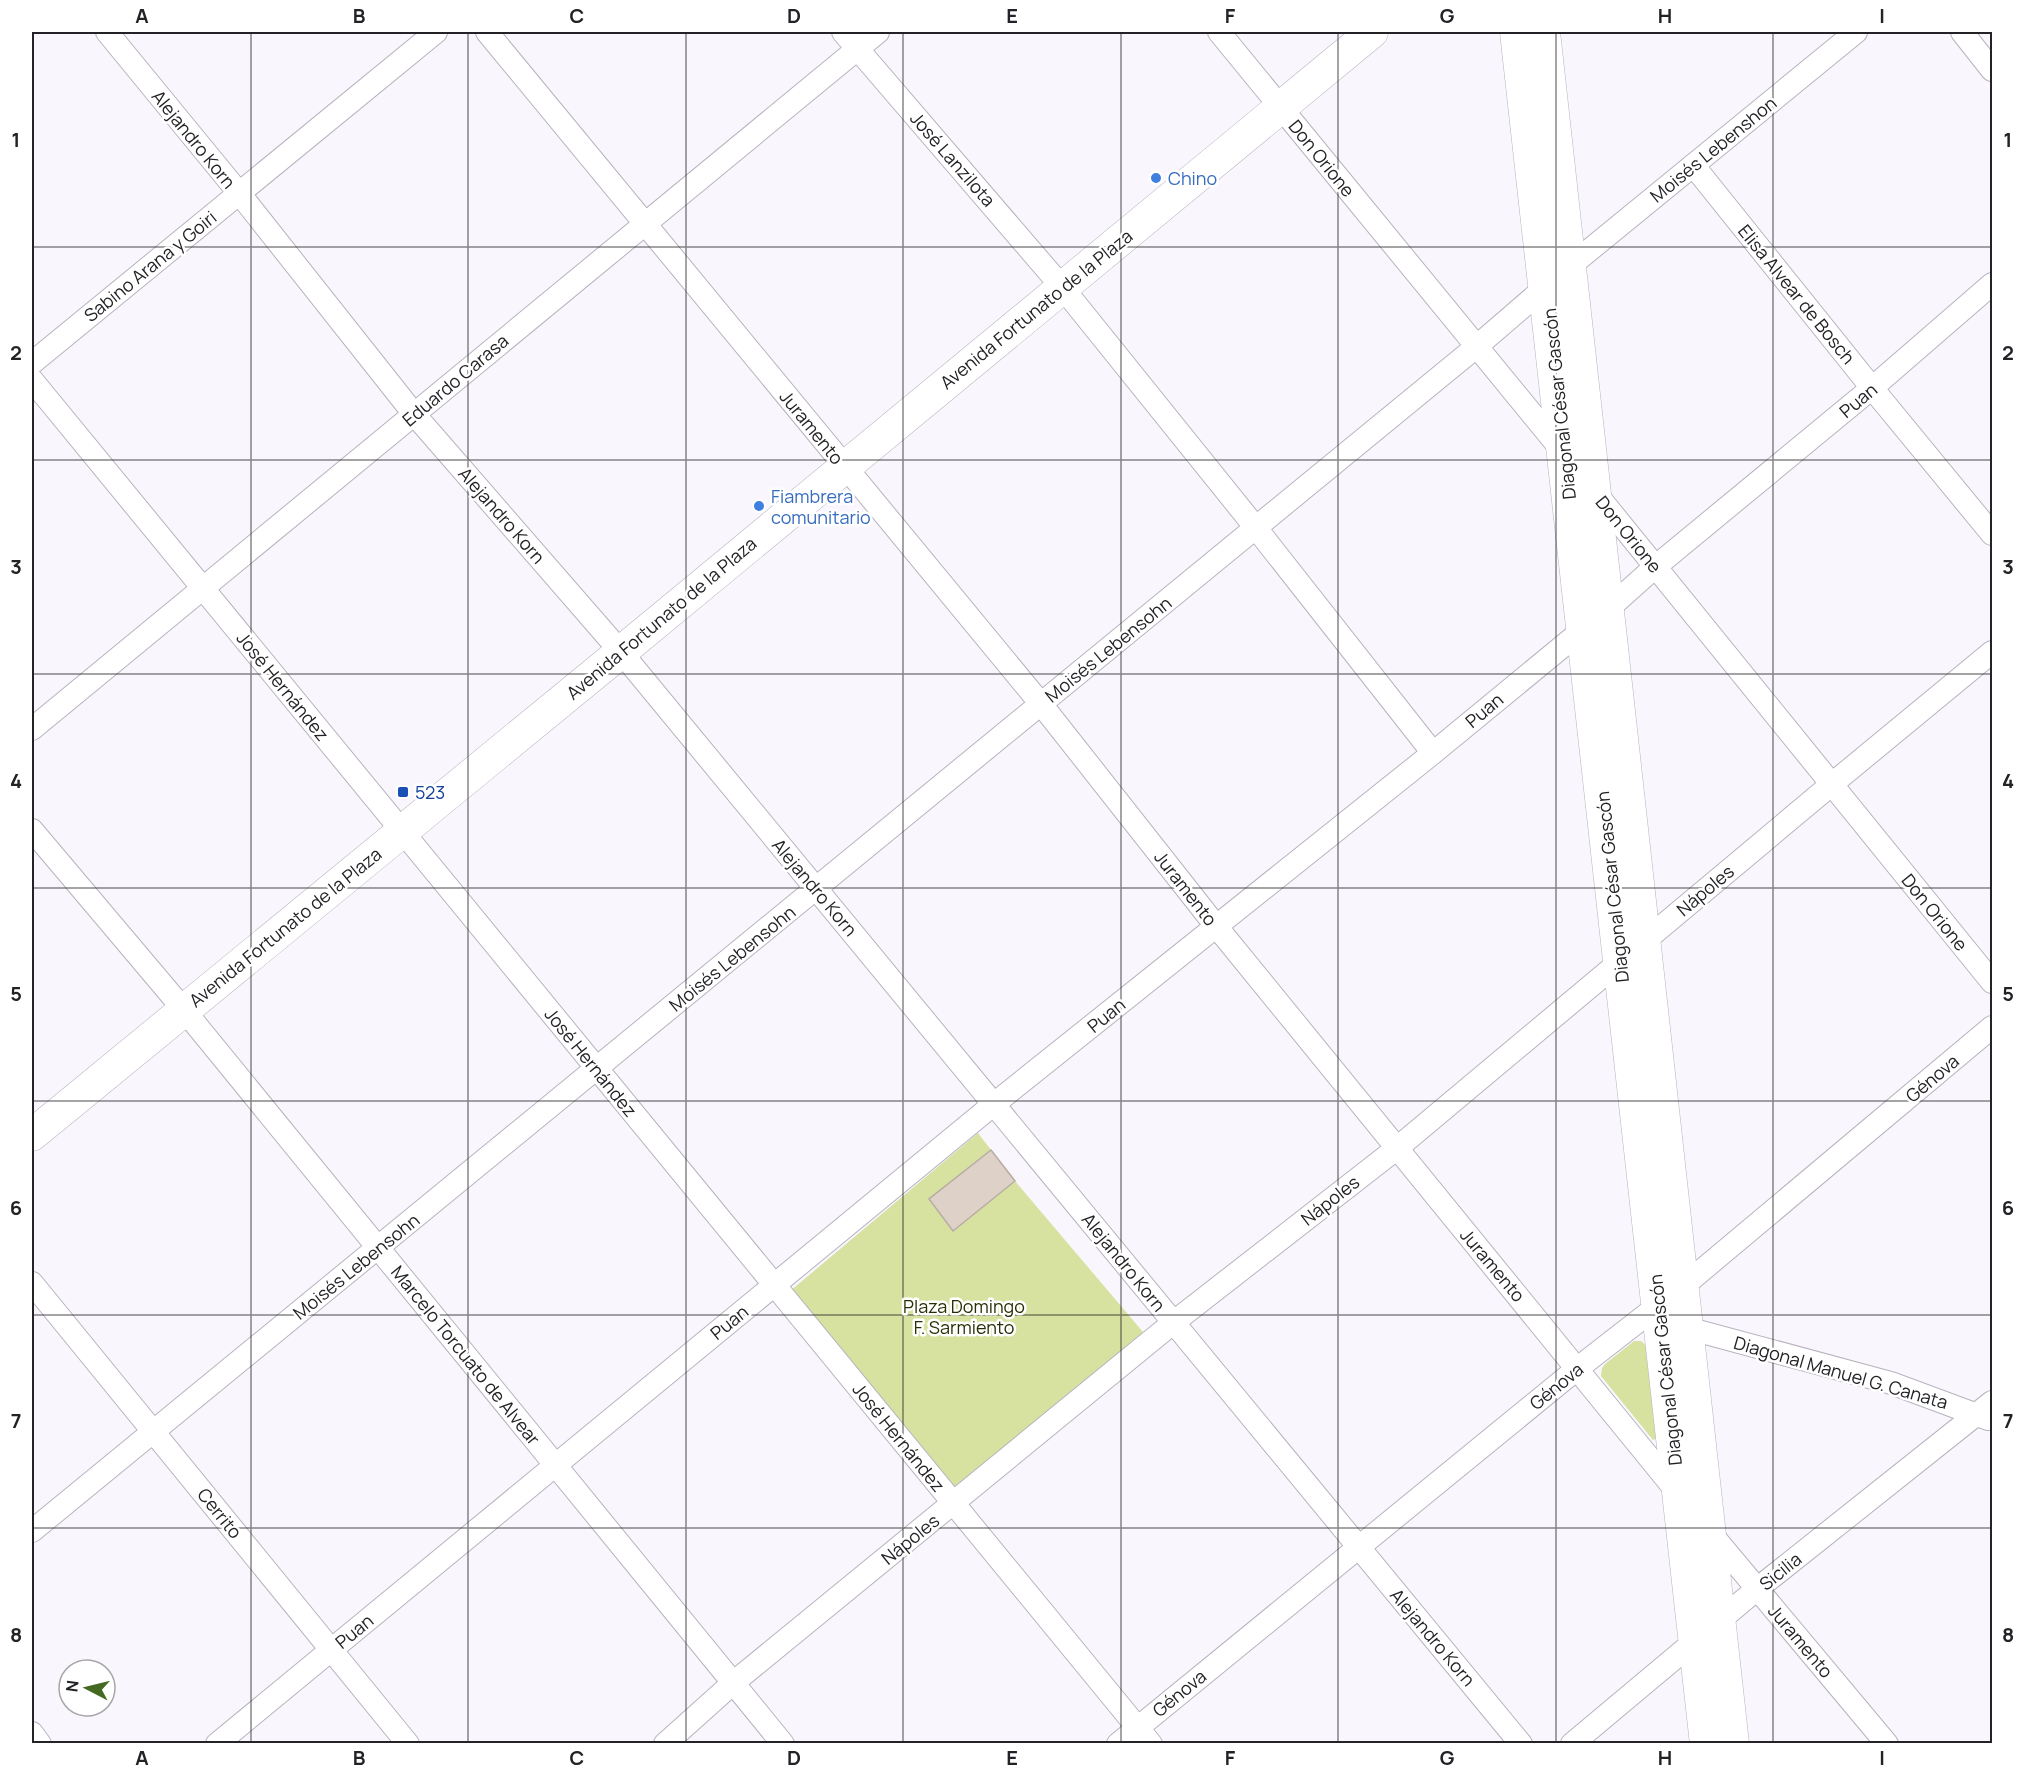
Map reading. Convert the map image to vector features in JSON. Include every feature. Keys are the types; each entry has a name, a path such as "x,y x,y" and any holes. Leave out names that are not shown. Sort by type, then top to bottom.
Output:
{"street":[{"name":"Alejandro Korn","path":"107,32 414,414 621,652 1521,1743"},
{"name":"Sabino Arana y Goiri","path":"32,363 436,32"},
{"name":"Juramento","path":"487,32 1041,704 1216,926 1710,1533 1887,1743"},
{"name":"Eduardo Carasa","path":"32,729 645,223 850,40 878,32"},
{"name":"Don Orione","path":"1219,32 1564,453 1992,982"},
{"name":"Avenida Fortunato de la Plaza","path":"32,1135 1372,32"},
{"name":"Diagonal César Gascón","path":"1516,32 1706,1743"},
{"name":"Diagonal César Gascón","path":"1544,32 1733,1743"},
{"name":"Moisés Lebenshon","path":"1570,267 1856,32"},
{"path":"1962,32 1992,70"},
{"name":"José Lanzilota","path":"850,40 1062,287 1256,528 1432,753"},
{"name":"Elisa Alvear de Bosch","path":"1693,165 1992,534"},
{"name":"Moisés Lebensohn","path":"32,1532 1256,528 1570,267"},
{"name":"Puan","path":"217,1743 994,1104 1608,609 1655,567 1872,388 1992,284"},
{"name":"José Hernández","path":"32,380 1144,1736"},
{"name":"Nápoles","path":"665,1743 734,1683 1174,1323 1396,1149 1992,652"},
{"name":"Marcelo Torcuato de Alvear","path":"32,830 184,1010 783,1743"},
{"name":"Génova","path":"1118,1743 1144,1736 1359,1546 1578,1368 1658,1307 1992,1028"},
{"name":"Cerrito","path":"32,1283 408,1743"},
{"name":"Diagonal Manuel G. Canata","path":"1687,1328 1891,1383 1988,1412"},
{"name":"Sicilia","path":"1572,1743 1757,1589 1988,1412"},
{"path":"32,1733 40,1743"}],"green space":[{"name":"Plaza Domingo F. Sarmiento","path":"978,1133 1015,1181 1143,1332 948,1495 783,1297"},
{"path":"1634,1341 1641,1341 1647,1346 1658,1438 1653,1440 1601,1376 1605,1364"}],"building":[{"path":"991,1150 1015,1181 953,1231 929,1199"}],"place":[{"name":"Chino","path":"1156,178"},
{"name":"Fiambrera comunitario","path":"759,506"},
{"name":"523","path":"403,792"}]}
